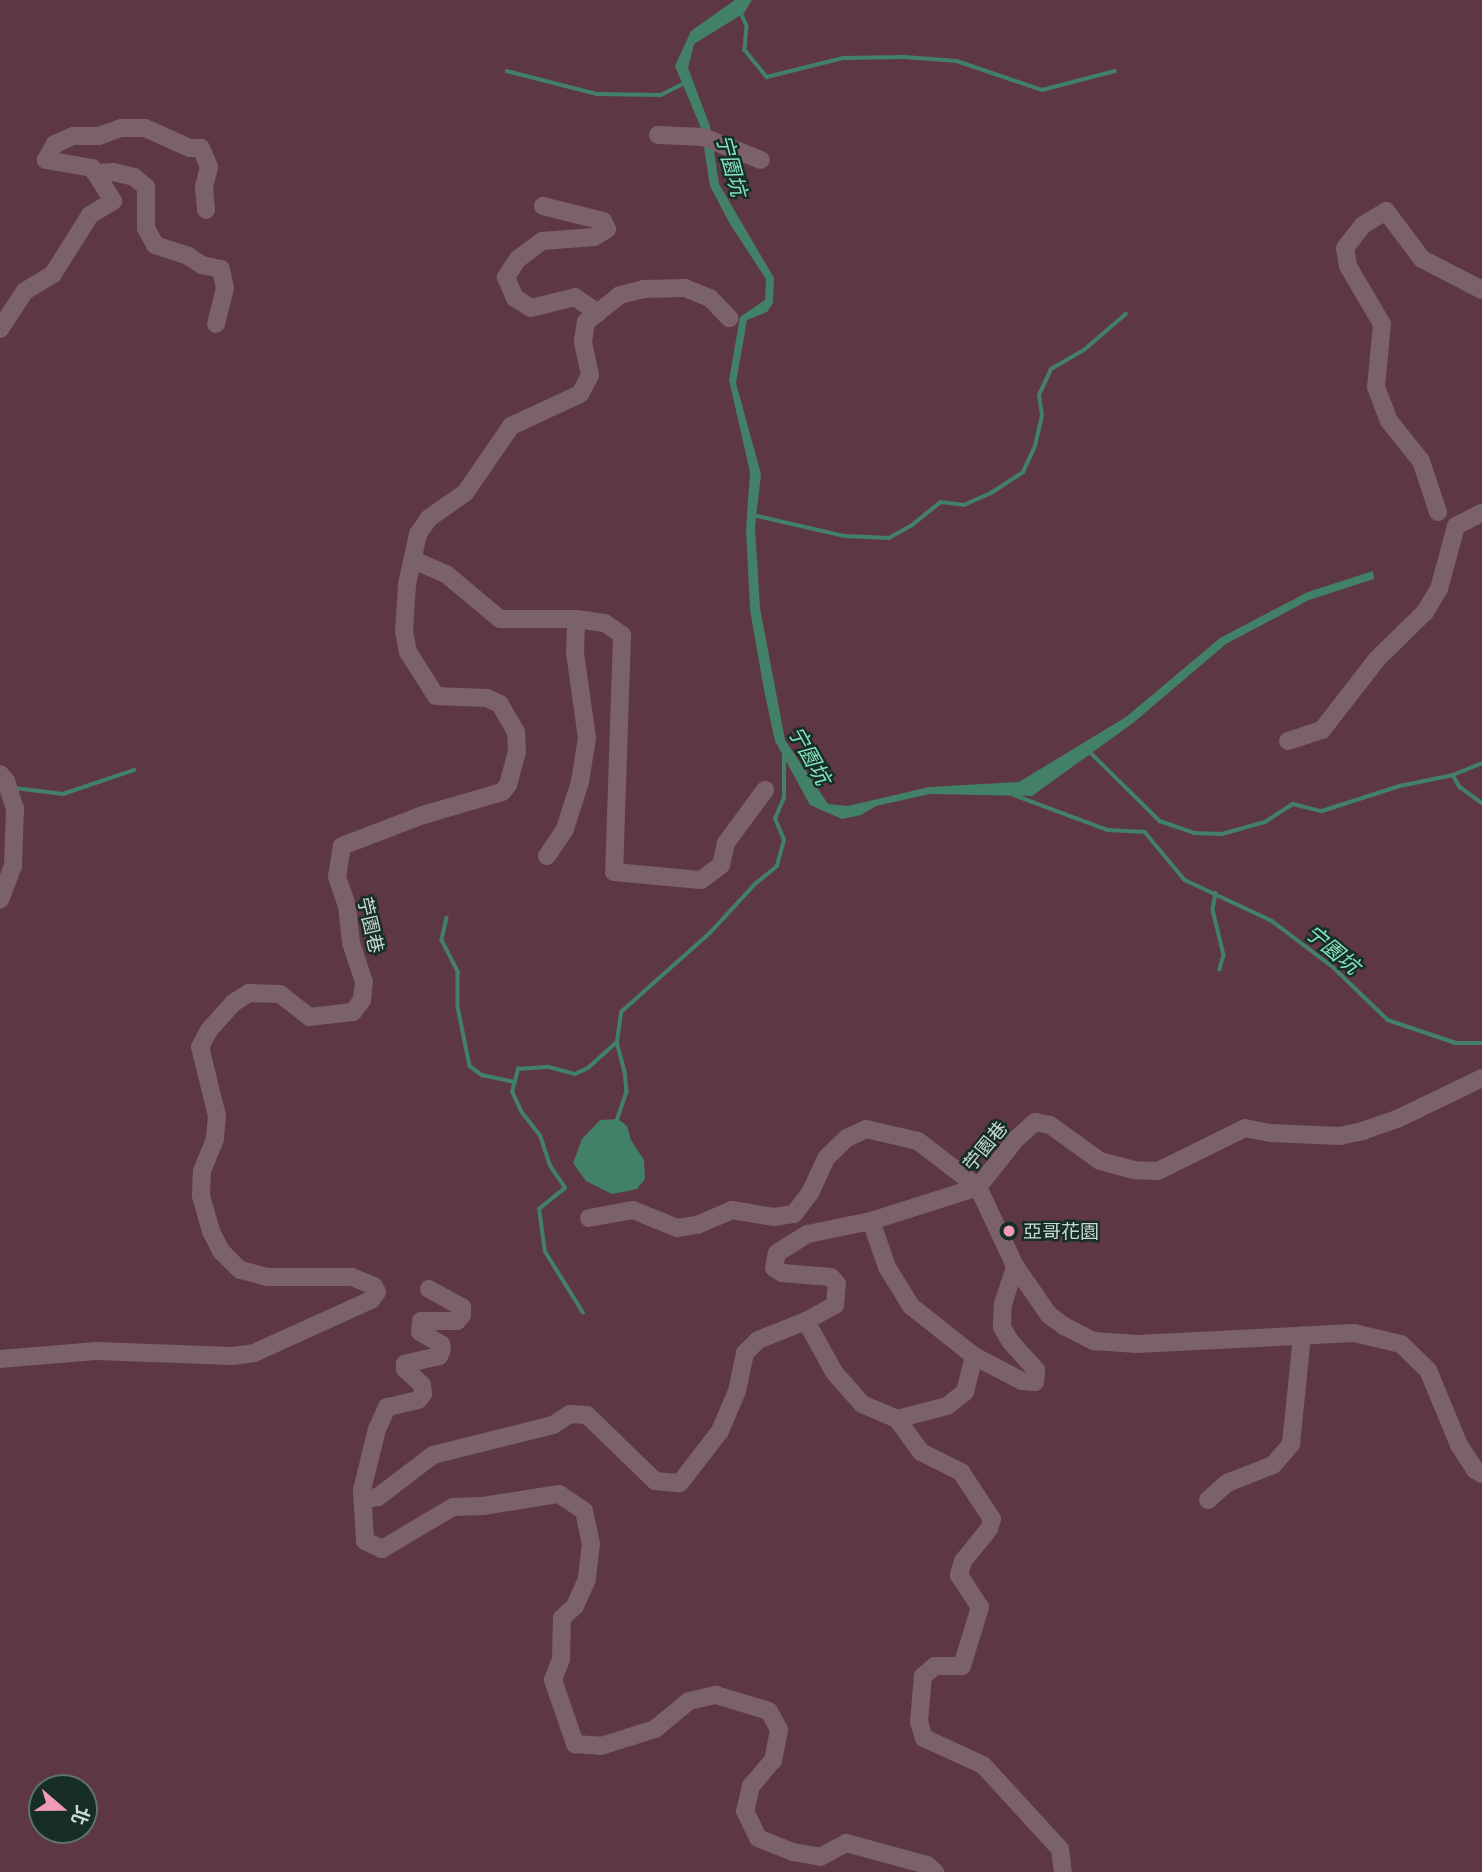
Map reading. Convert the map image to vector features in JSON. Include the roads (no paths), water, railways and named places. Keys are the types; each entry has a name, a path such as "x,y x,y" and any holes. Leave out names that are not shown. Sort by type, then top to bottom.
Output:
{"street":[{"path":"0,329 25,290 53,274 90,215 113,201 92,169 46,160 55,144 73,136 99,136 121,128 145,128 190,148 201,148 209,167 204,187 206,210"},
{"path":"657,135 703,137 761,160"},
{"path":"95,173 113,172 134,177 146,187 146,228 155,245 188,256 202,265 221,268 225,288 216,324"},
{"path":"543,206 603,221 607,229 594,237 542,241 518,259 506,277 515,298 531,309 575,297 598,313"},
{"path":"1438,512 1421,461 1389,421 1376,387 1382,324 1348,266 1345,248 1363,225 1386,211 1422,259 1482,290"},
{"name":"苧園巷","path":"0,1359 96,1351 233,1356 254,1353 370,1300 377,1292 374,1286 352,1277 267,1277 240,1270 221,1251 211,1231 201,1195 202,1171 215,1138 217,1116 200,1047 209,1030 233,1003 249,993 280,995 309,1017 353,1012 362,1000 364,982 351,943 346,906 337,877 342,846 423,815 502,792 508,785 517,751 516,732 500,704 486,698 436,696 408,652 404,632 405,609 418,534 429,518 465,493 510,426 580,394 590,375 583,341 586,322 620,295 644,289 685,288 710,298 729,318"},
{"path":"1288,741 1322,730 1377,659 1425,612 1438,589 1456,526 1475,514 1482,513"},
{"path":"413,560 446,574 500,619 576,619 605,623 622,635 614,872 701,880 721,865 726,843 765,790"},
{"path":"547,856 565,829 580,782 587,738 575,653 576,619"},
{"path":"0,774 6,781 15,809 13,866 0,900"},
{"name":"苧園巷","path":"1482,1078 1397,1119 1363,1131 1340,1136 1270,1133 1245,1128 1158,1171 1134,1170 1100,1161 1050,1125 1035,1122 1016,1139 978,1187 1015,1266 1049,1315 1094,1341 1137,1344 1354,1333 1401,1345 1428,1370 1460,1445 1475,1471 1482,1474"},
{"path":"589,1218 633,1210 677,1228 696,1224 732,1210 774,1217 794,1214 810,1193 827,1158 847,1138 866,1129 918,1140 978,1187"},
{"path":"365,1499 378,1497 433,1455 553,1425 570,1414 587,1415 655,1481 680,1483 720,1432 737,1391 745,1353 758,1340 806,1321 835,1305 837,1284 831,1277 782,1273 774,1268 777,1253 808,1234 871,1221 978,1187"},
{"path":"871,1221 887,1266 911,1306 974,1356 1021,1381 1035,1382 1036,1370 1010,1341 1002,1327 1003,1304 1015,1266"},
{"path":"429,1289 462,1307 462,1315 457,1321 421,1321 420,1332 442,1344 441,1353 405,1364 405,1369 422,1385 424,1394 418,1400 387,1407 367,1465 362,1490 365,1499 365,1541 382,1549 453,1507 483,1506 559,1494 584,1511 591,1544 587,1580 575,1605 562,1618 561,1659 552,1680 575,1744 601,1746 655,1729 688,1701 716,1695 769,1711 779,1730 773,1760 751,1786 745,1811 758,1838 793,1852 820,1857 846,1843 927,1866 935,1872"},
{"path":"806,1321 834,1372 862,1404 897,1419 921,1452 961,1472 992,1519 989,1529 963,1561 959,1575 980,1607 962,1667 935,1666 923,1676 919,1722 924,1738 983,1765 1059,1849 1063,1872"},
{"path":"1208,1500 1227,1483 1272,1465 1292,1444 1302,1336"},
{"path":"897,1419 947,1406 965,1392 974,1356"}],"waterway":[{"path":"741,13 747,26 745,50 767,77 843,58 905,57 957,61 1042,90 1115,71"},
{"path":"507,71 597,94 661,95 685,83"},
{"path":"753,515 845,536 889,538 911,526 941,502 964,505 991,493 1023,472 1035,446 1042,416 1039,395 1051,369 1084,350 1126,314"},
{"path":"583,1313 545,1252 539,1209 565,1188 550,1166 540,1136 522,1113 512,1092 518,1069 549,1067 575,1074 588,1068 617,1042 621,1012 710,933 755,884 777,866 784,840 775,819 784,798 784,751"},
{"path":"1089,751 1160,821 1194,833 1222,834 1265,822 1293,804 1322,811 1400,786 1453,775 1482,763"},
{"path":"15,788 63,794 134,770"},
{"path":"1453,775 1460,787 1482,803"},
{"name":"宁園坑","path":"1014,795 1108,830 1145,832 1185,880 1272,921 1333,967 1388,1020 1456,1043 1482,1043"},
{"path":"1216,893 1213,910 1224,955 1220,969"},
{"path":"447,918 442,940 458,972 458,1007 470,1066 482,1075 515,1082"},
{"path":"617,1042 625,1071 627,1092 617,1121"}],"place":[{"name":"亞哥花園","path":"1009,1231"}]}
